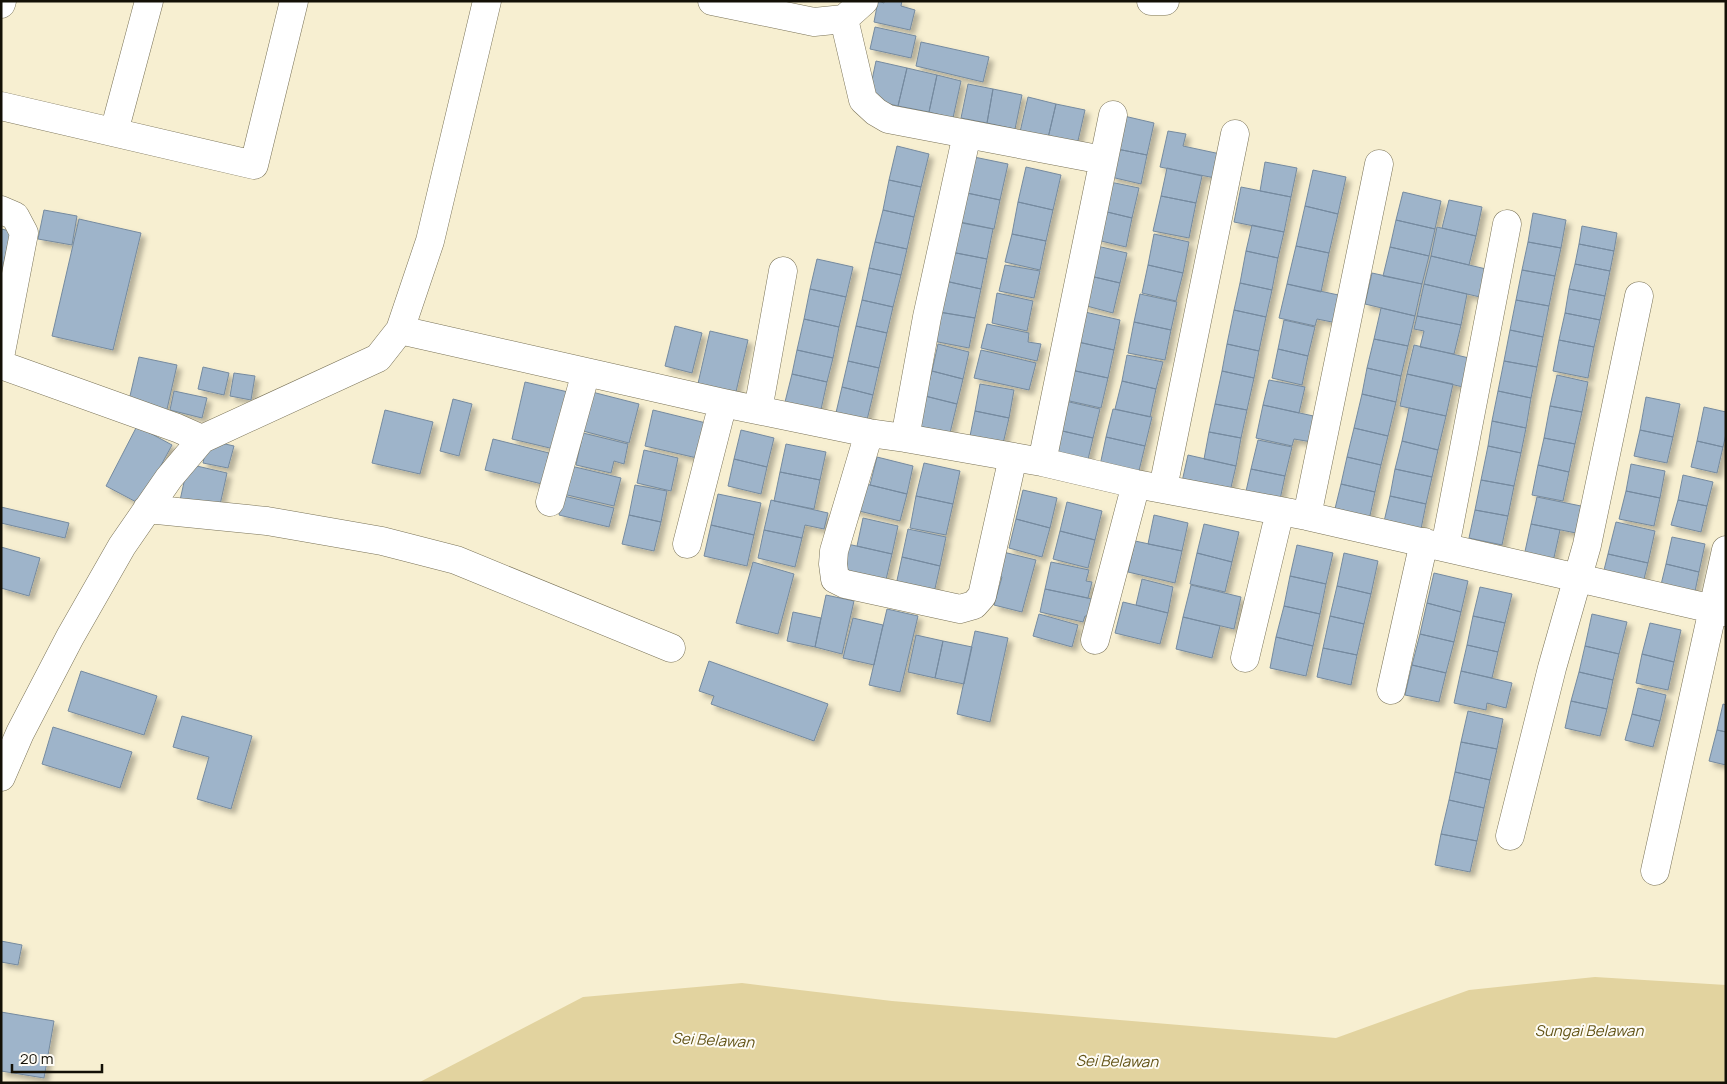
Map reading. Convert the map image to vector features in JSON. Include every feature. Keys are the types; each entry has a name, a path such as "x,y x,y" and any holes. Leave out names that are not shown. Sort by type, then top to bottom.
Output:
{"street":[{"path":"114,132 149,1"},
{"path":"1,106 254,165 294,1"},
{"path":"1,777 20,733 70,637 122,546 169,478 202,439 378,358 400,330 430,241 487,1"},
{"path":"712,1 814,22 844,20 864,1"},
{"path":"1151,1 1165,1"},
{"path":"844,20 863,100 876,112 888,119 1103,160"},
{"path":"1042,462 1113,115"},
{"path":"905,438 926,318 967,134"},
{"path":"1163,488 1235,134"},
{"path":"1307,516 1379,164"},
{"path":"1,210 15,216 24,233 1,352"},
{"path":"1391,690 1435,545 1507,224"},
{"path":"758,410 783,272"},
{"path":"1510,836 1587,545 1639,296"},
{"path":"400,330 723,403 869,433 1042,462 1136,484 1280,510 1719,610"},
{"path":"1,365 177,428 202,439"},
{"path":"550,502 586,372"},
{"path":"687,544 723,403"},
{"path":"869,433 834,551 835,579 845,584 960,609 974,605 982,596 1013,457"},
{"path":"1095,640 1136,484"},
{"path":"147,510 267,521 382,541 456,560 671,648"},
{"path":"1245,658 1280,510"},
{"path":"1655,872 1719,610 1726,550"}],"water":[{"name":"Sungai Belawan","path":"1595,977 1726,985 1726,1083 418,1083 583,997 742,983 892,1001 1336,1038 1469,990"}],"building":[{"path":"878,1 884,3 884,1 902,1 901,6 915,10 910,30 874,22"},
{"path":"875,27 916,36 911,58 870,49"},
{"path":"921,42 989,57 983,82 916,66"},
{"path":"876,61 907,68 898,106 868,99"},
{"path":"907,68 937,75 929,112 898,106"},
{"path":"937,75 961,81 953,118 929,112"},
{"path":"968,84 993,89 987,123 961,118"},
{"path":"993,89 1022,95 1015,129 987,123"},
{"path":"1028,97 1056,104 1048,138 1020,132"},
{"path":"1056,104 1085,110 1077,145 1048,138"},
{"path":"1124,116 1154,123 1147,155 1117,149"},
{"path":"1168,131 1186,134 1183,146 1225,155 1220,179 1160,167"},
{"path":"897,146 929,154 921,187 889,180"},
{"path":"1117,149 1147,155 1141,184 1111,177"},
{"path":"974,157 1008,164 1000,200 967,193"},
{"path":"1265,162 1297,168 1291,197 1260,191"},
{"path":"1026,167 1061,175 1053,210 1018,202"},
{"path":"1167,168 1202,176 1196,203 1161,196"},
{"path":"1313,170 1346,177 1338,214 1305,206"},
{"path":"889,180 921,187 914,217 883,210"},
{"path":"1110,182 1139,188 1132,218 1103,211"},
{"path":"1241,187 1291,197 1284,232 1234,222"},
{"path":"1403,192 1441,201 1435,229 1396,220"},
{"path":"967,193 1000,200 994,229 960,222"},
{"path":"1161,196 1196,203 1189,238 1153,231"},
{"path":"1449,200 1482,207 1476,236 1442,228"},
{"path":"1018,202 1053,210 1046,241 1012,234"},
{"path":"1305,206 1338,214 1329,253 1296,246"},
{"path":"44,210 77,216 72,245 38,239"},
{"path":"883,210 914,217 907,249 875,242"},
{"path":"1103,211 1132,218 1126,247 1097,240"},
{"path":"1533,213 1566,220 1561,248 1528,242"},
{"path":"79,219 141,233 113,350 52,336"},
{"path":"1396,220 1435,229 1429,256 1390,247"},
{"path":"957,222 993,229 987,259 951,252"},
{"path":"1252,225 1284,232 1278,258 1246,251"},
{"path":"1582,226 1617,233 1614,251 1579,244"},
{"path":"1437,227 1476,236 1469,265 1431,256"},
{"path":"1,229 11,231 1,275"},
{"path":"1012,234 1046,241 1040,270 1005,262"},
{"path":"1154,234 1189,242 1183,273 1148,265"},
{"path":"875,242 907,249 901,275 869,268"},
{"path":"1528,242 1561,248 1555,276 1522,270"},
{"path":"1579,244 1614,251 1610,271 1575,264"},
{"path":"1097,246 1127,253 1120,283 1090,276"},
{"path":"1296,246 1329,253 1321,292 1287,284"},
{"path":"1390,247 1429,256 1422,284 1383,276"},
{"path":"1246,251 1278,258 1272,290 1240,283"},
{"path":"951,252 987,259 981,289 945,281"},
{"path":"1431,256 1486,269 1480,297 1424,284"},
{"path":"817,259 853,267 846,297 810,289"},
{"path":"1575,264 1610,271 1605,296 1569,289"},
{"path":"1005,265 1040,271 1034,298 999,291"},
{"path":"1148,265 1183,273 1176,301 1142,293"},
{"path":"869,268 901,275 893,307 862,300"},
{"path":"1522,270 1555,276 1549,306 1516,300"},
{"path":"1372,273 1422,284 1415,316 1365,304"},
{"path":"1090,276 1120,283 1113,313 1083,305"},
{"path":"945,281 981,289 975,318 939,312"},
{"path":"1240,283 1272,290 1266,317 1234,310"},
{"path":"1287,284 1343,296 1337,323 1317,319 1315,326 1279,318"},
{"path":"1424,284 1467,294 1461,325 1417,316"},
{"path":"810,289 846,297 839,327 804,319"},
{"path":"1569,289 1605,296 1600,320 1565,313"},
{"path":"997,293 1033,301 1027,331 992,323"},
{"path":"1140,294 1177,302 1171,330 1134,322"},
{"path":"862,300 893,307 887,333 856,326"},
{"path":"1516,300 1549,306 1543,337 1510,330"},
{"path":"1381,308 1415,316 1408,346 1374,339"},
{"path":"1234,310 1266,317 1259,351 1227,344"},
{"path":"939,312 975,318 969,348 933,341"},
{"path":"1085,312 1120,320 1114,350 1078,342"},
{"path":"1565,313 1600,320 1594,347 1559,340"},
{"path":"1417,316 1461,325 1454,354 1420,347 1424,331 1414,329"},
{"path":"804,319 839,327 833,358 797,350"},
{"path":"1284,320 1315,327 1308,356 1278,349"},
{"path":"1134,322 1171,330 1165,360 1128,353"},
{"path":"987,324 1029,333 1028,342 1041,344 1037,361 981,348"},
{"path":"675,326 702,333 692,373 665,366"},
{"path":"856,326 887,333 879,368 848,361"},
{"path":"1510,330 1543,337 1537,367 1504,361"},
{"path":"710,331 748,340 735,396 697,388"},
{"path":"1374,339 1408,346 1401,376 1367,368"},
{"path":"1559,340 1594,347 1588,378 1553,371"},
{"path":"1078,342 1114,350 1108,378 1071,370"},
{"path":"938,344 969,352 963,379 932,371"},
{"path":"1227,344 1259,351 1254,378 1222,371"},
{"path":"1414,345 1469,358 1463,387 1407,374"},
{"path":"1278,349 1308,356 1302,385 1272,378"},
{"path":"797,350 833,358 827,382 792,374"},
{"path":"981,350 1036,363 1029,390 974,378"},
{"path":"1127,355 1163,362 1156,389 1122,381"},
{"path":"139,357 177,365 165,418 127,409"},
{"path":"848,361 879,368 873,395 842,387"},
{"path":"1504,361 1537,367 1531,398 1498,391"},
{"path":"203,367 229,373 224,395 198,389"},
{"path":"1367,368 1401,376 1396,402 1362,394"},
{"path":"1071,370 1108,378 1101,408 1065,400"},
{"path":"932,371 963,379 957,404 925,396"},
{"path":"1222,371 1254,378 1247,410 1215,404"},
{"path":"234,373 255,376 251,400 230,396"},
{"path":"792,374 827,382 820,414 784,406"},
{"path":"1407,374 1453,384 1446,416 1400,406"},
{"path":"1557,375 1588,382 1582,412 1550,406"},
{"path":"1269,380 1305,387 1299,413 1263,405"},
{"path":"1122,381 1156,389 1150,417 1115,409"},
{"path":"525,382 568,392 554,449 512,439"},
{"path":"980,384 1014,390 1009,418 975,411"},
{"path":"842,387 873,395 866,424 835,417"},
{"path":"174,391 207,398 202,418 170,410"},
{"path":"1498,391 1531,398 1526,428 1492,421"},
{"path":"592,392 639,404 629,443 583,431"},
{"path":"1362,394 1396,402 1388,436 1354,428"},
{"path":"925,396 957,404 950,433 918,426"},
{"path":"1646,397 1680,404 1673,437 1640,430"},
{"path":"453,399 472,404 459,456 440,451"},
{"path":"1065,401 1100,409 1093,438 1058,430"},
{"path":"1215,404 1247,410 1241,438 1209,432"},
{"path":"1263,405 1318,417 1312,442 1294,439 1292,446 1256,438"},
{"path":"1550,406 1582,412 1575,444 1544,438"},
{"path":"1704,407 1726,412 1726,434 1723,447 1697,441"},
{"path":"1409,408 1446,416 1438,450 1402,441"},
{"path":"1113,409 1152,417 1145,446 1106,437"},
{"path":"385,410 433,422 420,474 372,463"},
{"path":"653,410 706,423 697,458 645,446"},
{"path":"975,411 1009,418 1002,448 969,441"},
{"path":"1492,421 1526,428 1521,453 1488,446"},
{"path":"137,426 172,445 140,504 106,486"},
{"path":"1354,428 1388,436 1381,465 1347,457"},
{"path":"741,430 774,438 767,467 734,459"},
{"path":"1058,430 1093,438 1086,468 1051,460"},
{"path":"1640,430 1673,437 1667,463 1634,456"},
{"path":"1209,432 1241,438 1236,466 1204,459"},
{"path":"583,433 628,444 624,464 614,461 611,473 576,465"},
{"path":"1106,437 1145,446 1137,479 1099,470"},
{"path":"1544,438 1575,444 1569,472 1538,465"},
{"path":"493,439 549,453 542,484 485,470"},
{"path":"208,440 234,446 228,468 203,463"},
{"path":"1258,440 1292,447 1285,476 1251,469"},
{"path":"1402,441 1438,450 1432,477 1395,469"},
{"path":"1697,441 1723,447 1717,473 1691,467"},
{"path":"786,444 826,452 820,480 780,472"},
{"path":"1488,446 1521,453 1514,486 1481,480"},
{"path":"644,450 678,458 671,491 637,483"},
{"path":"1188,455 1236,466 1229,496 1181,486"},
{"path":"877,457 913,466 907,494 870,485"},
{"path":"1347,457 1381,465 1375,492 1341,484"},
{"path":"734,459 767,467 761,494 728,486"},
{"path":"924,463 960,471 953,504 916,496"},
{"path":"188,464 227,473 218,514 179,505"},
{"path":"1631,464 1665,471 1660,498 1626,491"},
{"path":"1538,465 1569,472 1563,501 1532,495"},
{"path":"571,466 621,478 614,506 563,494"},
{"path":"1251,469 1285,476 1278,509 1244,500"},
{"path":"1395,469 1432,477 1426,504 1390,496"},
{"path":"780,472 820,480 814,509 774,501"},
{"path":"1683,475 1713,482 1707,506 1678,500"},
{"path":"1481,480 1514,486 1508,516 1475,510"},
{"path":"858,482 907,494 900,521 851,509"},
{"path":"1341,484 1375,492 1368,525 1333,517"},
{"path":"635,485 667,491 661,522 629,515"},
{"path":"1023,490 1057,498 1050,528 1016,519"},
{"path":"1626,491 1660,498 1654,526 1619,519"},
{"path":"718,494 761,503 754,535 711,525"},
{"path":"564,496 614,508 609,527 559,515"},
{"path":"916,496 953,504 946,535 910,528"},
{"path":"1390,496 1426,504 1420,534 1383,526"},
{"path":"1537,497 1581,506 1576,533 1531,524"},
{"path":"771,500 828,513 824,529 805,525 802,538 764,530"},
{"path":"1678,500 1707,506 1701,532 1671,525"},
{"path":"1067,502 1102,511 1095,540 1060,531"},
{"path":"1,507 69,523 65,538 1,523"},
{"path":"1475,510 1508,516 1502,545 1469,538"},
{"path":"629,515 661,522 654,551 622,544"},
{"path":"1154,515 1188,523 1182,551 1148,544"},
{"path":"863,518 898,526 892,554 857,546"},
{"path":"1016,519 1050,528 1042,557 1009,548"},
{"path":"1616,522 1655,531 1648,563 1608,554"},
{"path":"1204,524 1239,532 1232,562 1197,553"},
{"path":"1531,524 1560,530 1553,562 1524,556"},
{"path":"711,525 754,535 747,566 704,556"},
{"path":"908,529 946,537 940,566 902,557"},
{"path":"764,530 802,538 795,567 758,558"},
{"path":"1060,531 1095,540 1088,568 1053,559"},
{"path":"1672,537 1705,544 1699,572 1666,564"},
{"path":"1135,541 1182,551 1175,583 1128,572"},
{"path":"843,543 892,554 885,584 836,572"},
{"path":"1297,545 1333,553 1326,584 1290,576"},
{"path":"1,547 40,558 29,596 1,588"},
{"path":"999,551 1036,560 1022,612 994,605 1002,577 993,574"},
{"path":"1197,553 1232,562 1225,592 1190,584"},
{"path":"1344,553 1378,561 1371,594 1337,586"},
{"path":"1608,554 1648,563 1641,591 1601,582"},
{"path":"902,557 940,566 934,593 896,585"},
{"path":"753,562 794,574 778,634 736,623"},
{"path":"1051,562 1089,570 1086,581 1092,582 1088,598 1045,589"},
{"path":"1666,564 1699,572 1693,601 1659,593"},
{"path":"1434,573 1468,581 1461,612 1427,603"},
{"path":"1290,576 1326,584 1320,614 1284,606"},
{"path":"1142,579 1173,587 1168,613 1136,605"},
{"path":"1191,585 1241,597 1234,629 1183,617"},
{"path":"1337,586 1371,594 1364,624 1330,616"},
{"path":"1480,587 1512,594 1505,623 1473,616"},
{"path":"1045,589 1101,601 1097,618 1085,616 1083,622 1040,612"},
{"path":"826,595 854,601 842,654 815,647"},
{"path":"1123,602 1168,613 1160,644 1115,633"},
{"path":"1427,603 1461,612 1454,642 1420,634"},
{"path":"1284,606 1320,614 1313,646 1276,637"},
{"path":"887,609 918,616 900,692 869,685"},
{"path":"793,612 821,618 815,647 787,641"},
{"path":"1039,614 1078,625 1072,647 1033,636"},
{"path":"1592,614 1627,622 1619,654 1585,646"},
{"path":"1330,616 1364,624 1357,655 1323,648"},
{"path":"1473,616 1505,623 1498,652 1467,645"},
{"path":"1183,617 1220,626 1212,658 1176,649"},
{"path":"853,618 883,625 874,665 843,658"},
{"path":"1650,623 1681,630 1674,662 1642,654"},
{"path":"975,631 1008,638 990,722 957,714"},
{"path":"1420,634 1454,642 1446,673 1412,665"},
{"path":"916,635 943,641 935,678 908,672"},
{"path":"1276,637 1313,646 1306,676 1270,668"},
{"path":"943,641 972,647 964,684 935,678"},
{"path":"1467,645 1498,652 1492,678 1461,671"},
{"path":"1585,646 1619,654 1613,680 1579,672"},
{"path":"1323,648 1357,655 1351,685 1317,677"},
{"path":"1642,654 1674,662 1668,690 1636,683"},
{"path":"709,661 828,704 814,741 711,704 714,696 699,691"},
{"path":"1412,665 1446,673 1439,702 1405,695"},
{"path":"81,671 157,696 144,735 68,711"},
{"path":"1461,671 1512,683 1506,708 1487,703 1486,710 1454,703"},
{"path":"1579,672 1613,680 1607,709 1571,701"},
{"path":"1638,688 1666,695 1660,721 1632,714"},
{"path":"1571,701 1607,709 1600,736 1565,728"},
{"path":"1723,704 1726,705 1726,732 1717,730"},
{"path":"1468,711 1503,719 1497,749 1461,742"},
{"path":"1632,714 1660,721 1653,747 1625,740"},
{"path":"182,716 252,736 231,809 197,799 209,757 173,747"},
{"path":"53,727 132,752 120,788 42,764"},
{"path":"1717,730 1726,732 1726,765 1709,761"},
{"path":"1461,742 1497,749 1490,780 1455,772"},
{"path":"1455,772 1490,780 1484,808 1449,800"},
{"path":"1449,800 1484,808 1477,841 1441,834"},
{"path":"1441,834 1477,841 1470,872 1435,865"},
{"path":"1,941 22,945 18,965 1,962"},
{"path":"1,1012 54,1021 44,1078 1,1071"}],"water label":[{"name":"Sei Belawan","path":"713,1040"},
{"name":"Sei Belawan","path":"1117,1061"}]}
